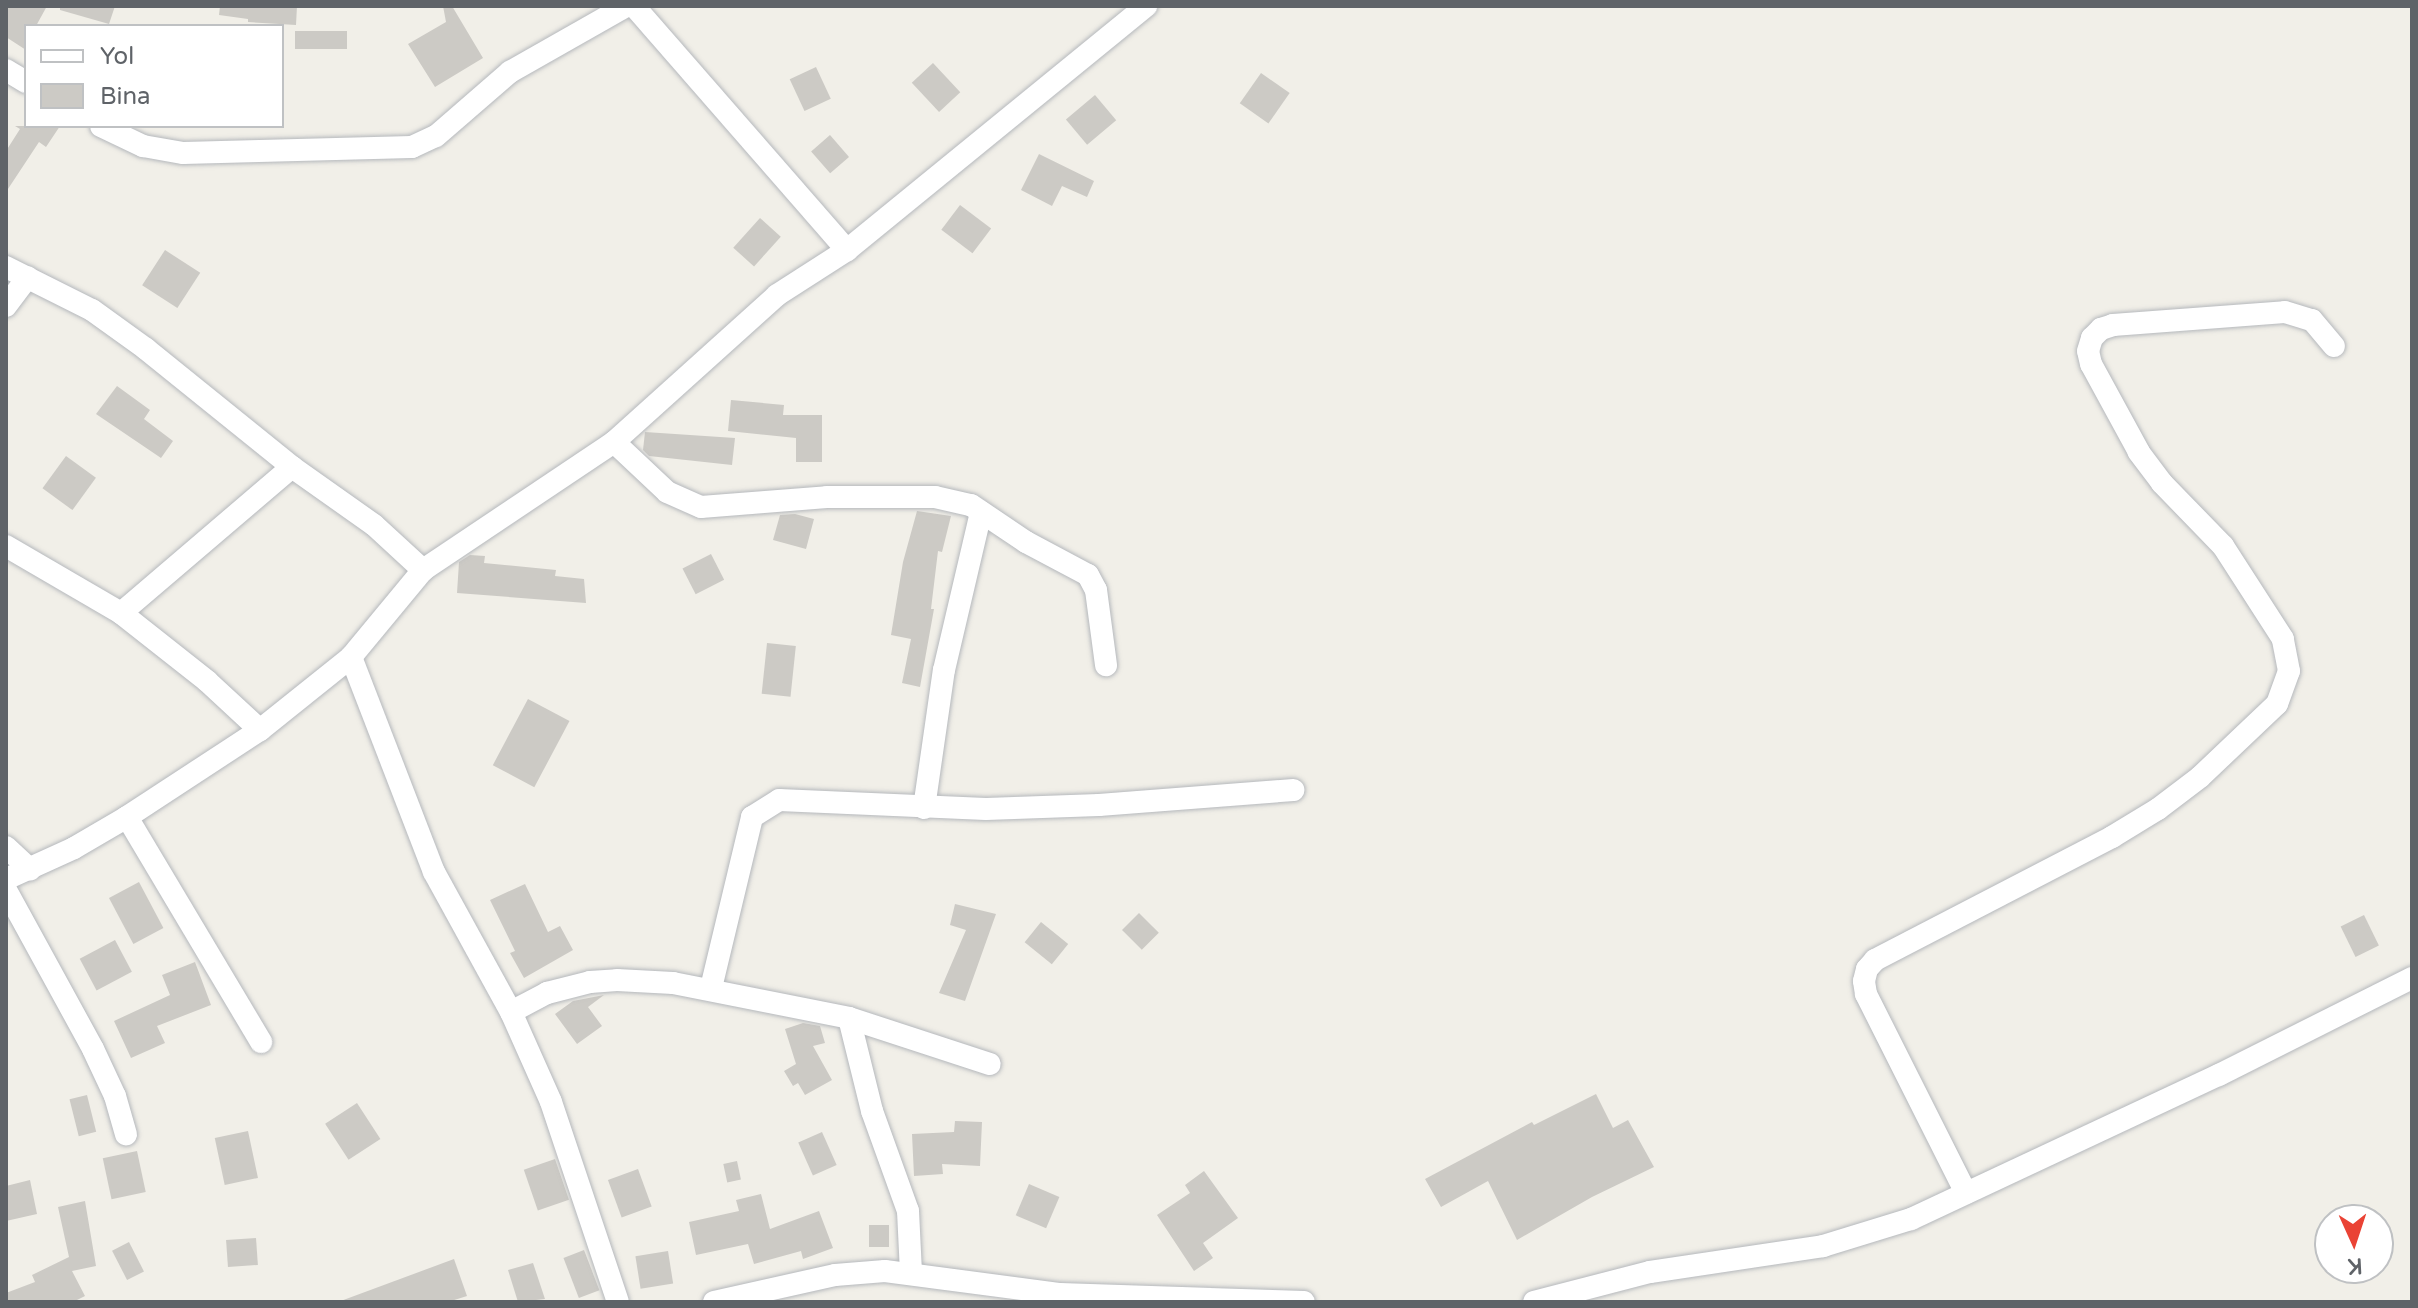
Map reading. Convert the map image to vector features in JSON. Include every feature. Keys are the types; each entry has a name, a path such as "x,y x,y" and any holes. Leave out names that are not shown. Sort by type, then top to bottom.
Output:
{"street":[{"path":"105,128 143,146 183,153 412,147 436,136 510,72 626,6"},
{"path":"634,6 847,250"},
{"path":"6,879 127,817 260,730 351,657 423,570 614,442 777,295 847,250 1146,6"},
{"path":"6,70 24,81"},
{"path":"6,267 92,310 146,349 292,467 374,525 423,570"},
{"path":"6,306 28,277"},
{"path":"1966,1193 1866,994 1864,981 1867,969 1875,960 2112,837 2158,809 2200,777 2277,704 2289,671 2283,639 2223,546 2162,483 2139,452 2091,364 2088,351 2092,338 2101,329 2113,325 2285,312 2312,320 2334,346"},
{"path":"614,442 667,492 701,507 827,497 948,497 981,512 1026,542 1088,575 1096,590 1106,665"},
{"path":"121,613 292,467"},
{"path":"924,808 944,670 981,512"},
{"path":"6,546 121,613 207,681 260,730"},
{"path":"351,657 434,872 511,1012 551,1102 618,1302"},
{"path":"711,988 752,817 760,809 790,798 924,808 1073,806 1293,790"},
{"path":"127,817 261,1042"},
{"path":"6,847 30,869"},
{"path":"6,890 93,1049 115,1096 126,1134"},
{"path":"1534,1302 1650,1272 1795,1252 1850,1239 1911,1219 2219,1075 2412,978"},
{"path":"511,1012 547,993 590,982 644,980 711,988 849,1018 990,1064"},
{"path":"849,1018 872,1111 908,1211 912,1235 911,1273"},
{"path":"714,1302 835,1275 911,1273 1014,1291 1304,1302"}],"building":[{"path":"6,6 47,6 37,24 24,24 24,49 6,37"},
{"path":"60,6 115,6 109,24 60,10"},
{"path":"220,6 297,6 296,25 248,22 248,19 219,15"},
{"path":"443,6 452,6 483,58 435,87 408,44 446,22"},
{"path":"295,31 347,31 347,49 295,49"},
{"path":"933,63 960,92 939,112 912,83"},
{"path":"816,67 831,99 805,111 790,79"},
{"path":"1261,73 1290,93 1268,123 1240,103"},
{"path":"1095,95 1116,120 1087,145 1066,119"},
{"path":"15,126 59,128 46,147 39,142 6,192 6,151 20,129"},
{"path":"830,135 849,157 830,173 811,151"},
{"path":"1039,154 1094,181 1087,197 1062,186 1052,206 1021,190"},
{"path":"960,205 991,228 972,253 941,230"},
{"path":"760,218 781,237 754,266 733,248"},
{"path":"165,250 200,273 177,308 142,285"},
{"path":"117,386 150,410 144,419 173,441 161,458 96,414"},
{"path":"731,400 784,405 783,415 822,415 822,462 796,462 796,438 728,431"},
{"path":"645,432 735,438 732,465 649,456 643,450"},
{"path":"66,456 96,478 72,510 42,488"},
{"path":"917,511 951,516 942,552 938,551 931,609 934,609 920,687 902,683 911,639 891,635 903,562"},
{"path":"795,514 814,519 806,549 773,540 780,515"},
{"path":"711,554 724,580 696,594 682,569"},
{"path":"470,555 485,556 484,563 556,570 555,576 584,579 586,603 457,593 459,562"},
{"path":"767,643 796,646 791,697 762,694"},
{"path":"528,699 569,721 534,787 493,765"},
{"path":"139,882 163,928 133,944 109,898"},
{"path":"525,884 548,932 560,926 573,950 524,978 510,953 515,951 490,900"},
{"path":"955,904 996,914 965,1001 939,993 966,930 950,925"},
{"path":"1139,913 1159,933 1142,950 1122,930"},
{"path":"2364,915 2379,946 2356,957 2341,926"},
{"path":"1041,922 1068,944 1052,964 1025,942"},
{"path":"115,940 132,972 97,991 80,959"},
{"path":"195,962 211,1005 157,1026 165,1043 131,1058 114,1021 170,995 162,975"},
{"path":"604,995 588,1007 602,1026 577,1044 555,1014 573,1001"},
{"path":"803,1023 820,1026 825,1043 813,1046 832,1080 805,1095 798,1083 793,1086 784,1071 796,1064 785,1029"},
{"path":"1596,1094 1613,1128 1628,1120 1654,1167 1592,1197 1517,1240 1488,1181 1441,1207 1425,1179 1532,1122 1534,1125"},
{"path":"87,1095 96,1132 79,1136 70,1099"},
{"path":"357,1103 380,1139 349,1160 325,1124"},
{"path":"955,1121 982,1122 980,1166 942,1164 943,1174 914,1176 912,1134 954,1132"},
{"path":"248,1131 258,1178 225,1185 215,1138"},
{"path":"822,1132 837,1165 813,1175 798,1143"},
{"path":"137,1151 146,1192 111,1199 103,1158"},
{"path":"555,1159 569,1200 538,1210 524,1170"},
{"path":"737,1161 741,1180 727,1182 723,1164"},
{"path":"638,1169 652,1207 622,1218 608,1180"},
{"path":"1204,1171 1238,1218 1203,1243 1213,1258 1194,1271 1157,1215 1190,1193 1185,1185"},
{"path":"30,1180 37,1214 6,1221 6,1186"},
{"path":"1029,1184 1059,1197 1046,1228 1016,1215"},
{"path":"761,1194 770,1229 819,1211 833,1248 803,1259 801,1251 754,1264 748,1244 696,1255 689,1222 739,1211 736,1200"},
{"path":"85,1201 96,1266 72,1271 85,1296 73,1302 6,1302 6,1293 35,1282 32,1275 69,1257 58,1207"},
{"path":"869,1225 889,1225 889,1247 869,1247"},
{"path":"256,1238 258,1265 228,1267 226,1240"},
{"path":"129,1242 144,1271 127,1280 112,1251"},
{"path":"584,1250 599,1290 579,1298 563,1258"},
{"path":"668,1251 673,1284 641,1289 635,1256"},
{"path":"454,1259 467,1296 448,1302 338,1302"},
{"path":"533,1263 545,1299 518,1302 508,1270"}]}
